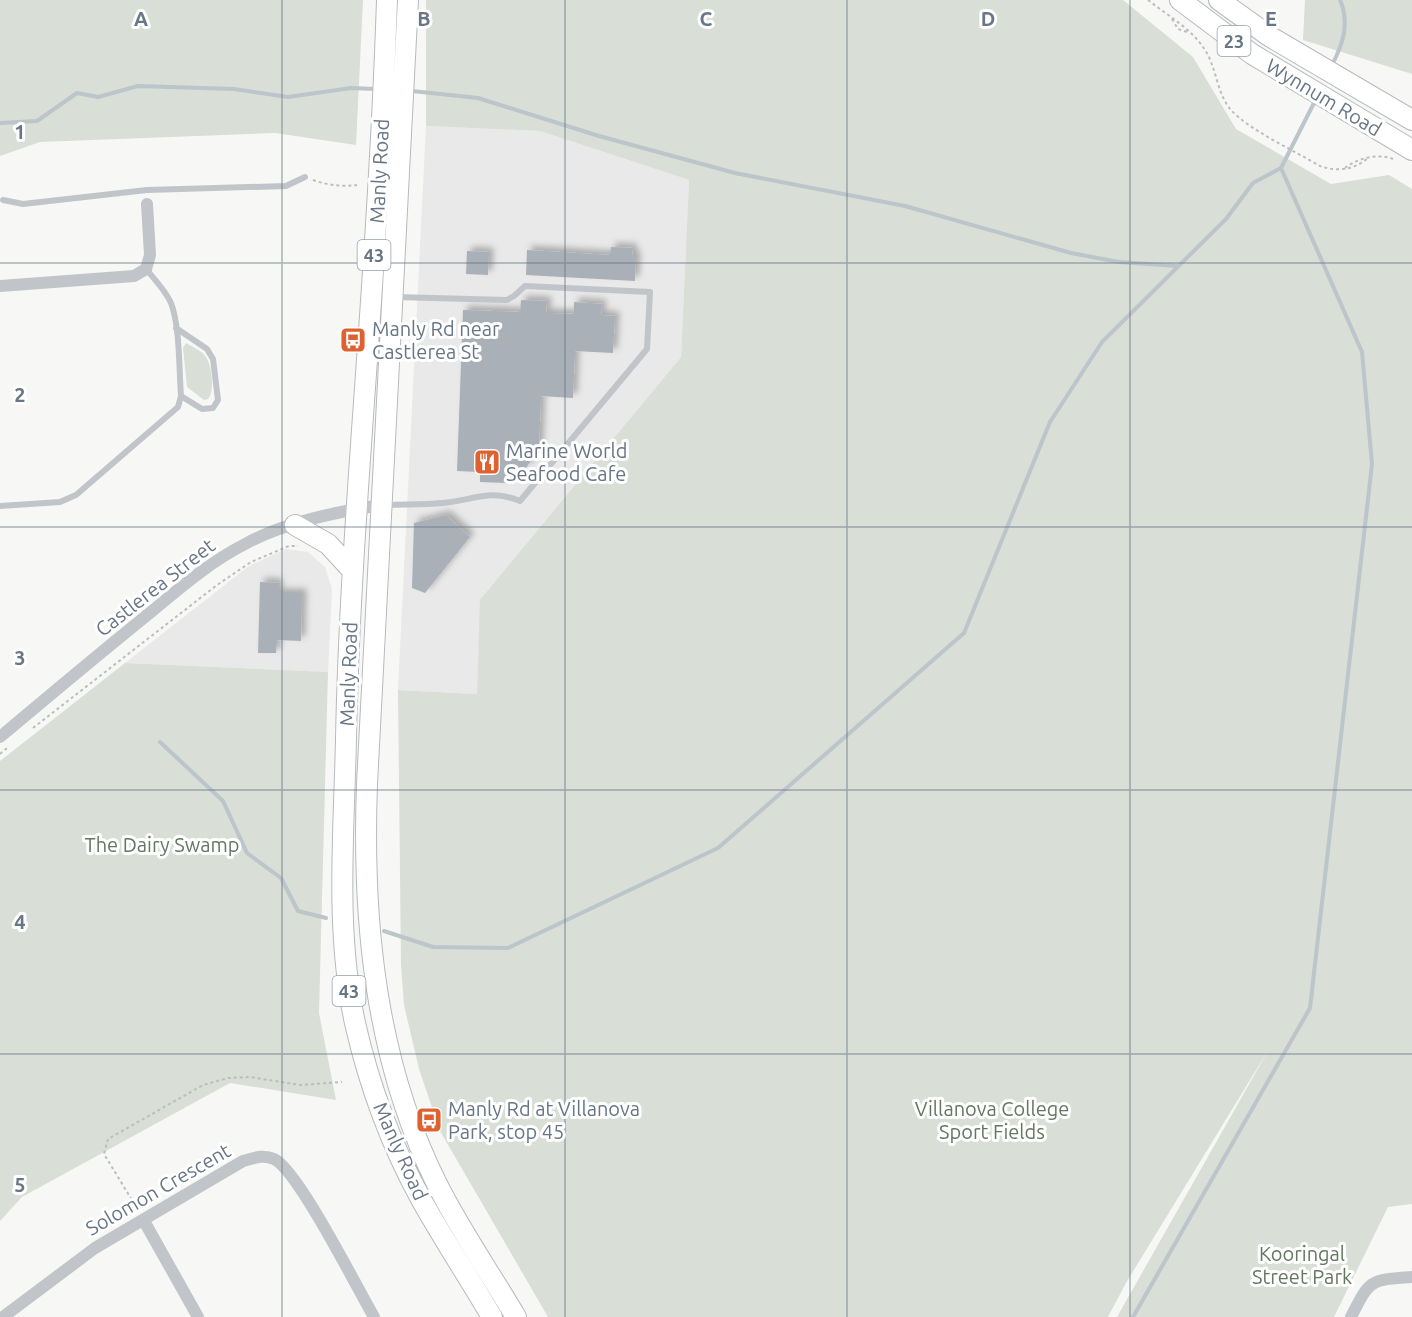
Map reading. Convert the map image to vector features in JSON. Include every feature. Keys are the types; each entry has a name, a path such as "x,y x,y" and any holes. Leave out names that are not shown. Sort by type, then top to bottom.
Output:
{"main road":[{"name":"Manly Road","path":"387,0 374,269 356,509 347,671 342,907 345,949 352,1004 372,1086 401,1159 422,1201 492,1317"},
{"name":"Manly Road","path":"408,0 365,838 368,916 388,1045 409,1119 448,1205 516,1317"},
{"name":"Wynnum Road","path":"1180,0 1290,78 1344,109 1406,156"},
{"name":"Wynnum Road","path":"1219,0 1299,54 1412,120"},
{"path":"295,525 328,544 352,570"}],"street":[{"path":"0,286 134,276 146,269 150,255 147,204"},
{"name":"Castlerea Street","path":"0,736 172,594 216,561 260,537 295,525 356,509 382,505"},
{"name":"Solomon Crescent","path":"3,1317 95,1248 243,1161 259,1156 273,1159 283,1166 300,1187 374,1317"},
{"path":"144,1221 198,1317"},
{"path":"1352,1317 1365,1290 1373,1283 1383,1279 1412,1276"}],"lane":[{"path":"3,200 23,204 147,189 286,186 305,177"},
{"path":"147,189 147,204"},
{"path":"0,506 60,502 76,495 178,407 182,396 176,328 171,304 160,285 146,269"},
{"path":"382,505 443,503 490,494 508,496 520,501 648,349 650,292 525,286 507,300 392,297"},
{"path":"176,328 207,349 213,359 218,400 213,408 202,409 182,396"}],"path":[{"path":"1148,0 1181,24 1203,46 1224,100 1245,122 1329,169 1356,167 1368,158"},
{"path":"1172,19 1178,29 1188,33"},
{"path":"1345,168 1354,161 1368,158 1406,156"},
{"path":"305,177 323,183 357,185"},
{"path":"28,731 217,585 251,562 289,546 299,547"},
{"path":"0,754 9,746"},
{"path":"144,1221 104,1154 108,1139 203,1085 228,1078 250,1077 300,1085 342,1082"}],"shaded area":[{"path":"426,126 540,131 689,180 681,357 481,600 477,694 398,690"},
{"path":"286,549 308,552 325,567 332,589 328,672 125,663 249,566"}],"green space":[{"path":"0,0 363,0 356,145 275,133 40,142 0,156"},
{"path":"426,0 1123,0 1193,57 1236,129 1331,184 1389,175 1412,189 1412,1204 1388,1207 1334,1317 1117,1317 1269,1049 1126,1283 1108,1317 548,1317 440,1131 419,1069 404,1005 401,965 398,690 477,694 480,600 681,357 689,180 540,131 426,126"},
{"path":"1305,0 1412,0 1412,74 1303,40"},
{"path":"186,343 202,353 208,361 212,385 208,399 204,400 187,387 183,348"},
{"name":"The Dairy Swamp","path":"125,663 328,672 319,1013 336,1100 230,1083 22,1197 0,1221 0,761"}],"building":[{"path":"611,247 633,248 632,255 636,255 635,281 526,275 527,250 610,255"},
{"path":"467,251 489,252 488,275 466,274"},
{"path":"521,300 547,301 546,313 574,314 574,302 602,304 601,315 615,316 613,353 575,351 573,398 541,396 539,448 526,468 513,468 513,476 506,483 480,482 480,472 457,471 463,310 520,312"},
{"path":"446,515 470,537 425,593 412,588 414,523"},
{"path":"260,582 278,583 278,593 302,593 301,641 277,640 276,653 258,653"}],"waterway":[{"path":"1332,65 1345,25 1340,0"},
{"path":"0,123 37,121 77,93 98,97 138,86 234,89 288,97 351,88 376,89"},
{"path":"412,91 478,98 599,136 735,173 905,206 1071,253 1119,262 1178,266"},
{"path":"1281,168 1316,99"},
{"path":"384,931 433,947 508,948 718,848 964,633 1050,422 1102,342 1226,219 1253,183 1281,168"},
{"path":"1133,1317 1310,1008 1372,464 1362,352 1281,168"},
{"path":"160,742 223,801 247,853 281,878 298,911 326,918"}],"place":[{"name":"Manly Rd near Castlerea St","path":"353,340"},
{"name":"Marine World Seafood Cafe","path":"487,462"},
{"name":"Manly Rd at Villanova Park, stop 45","path":"429,1120"}],"park label":[{"name":"Villanova College Sport Fields","path":"992,1120"},
{"name":"Kooringal Street Park","path":"1302,1264"}]}
